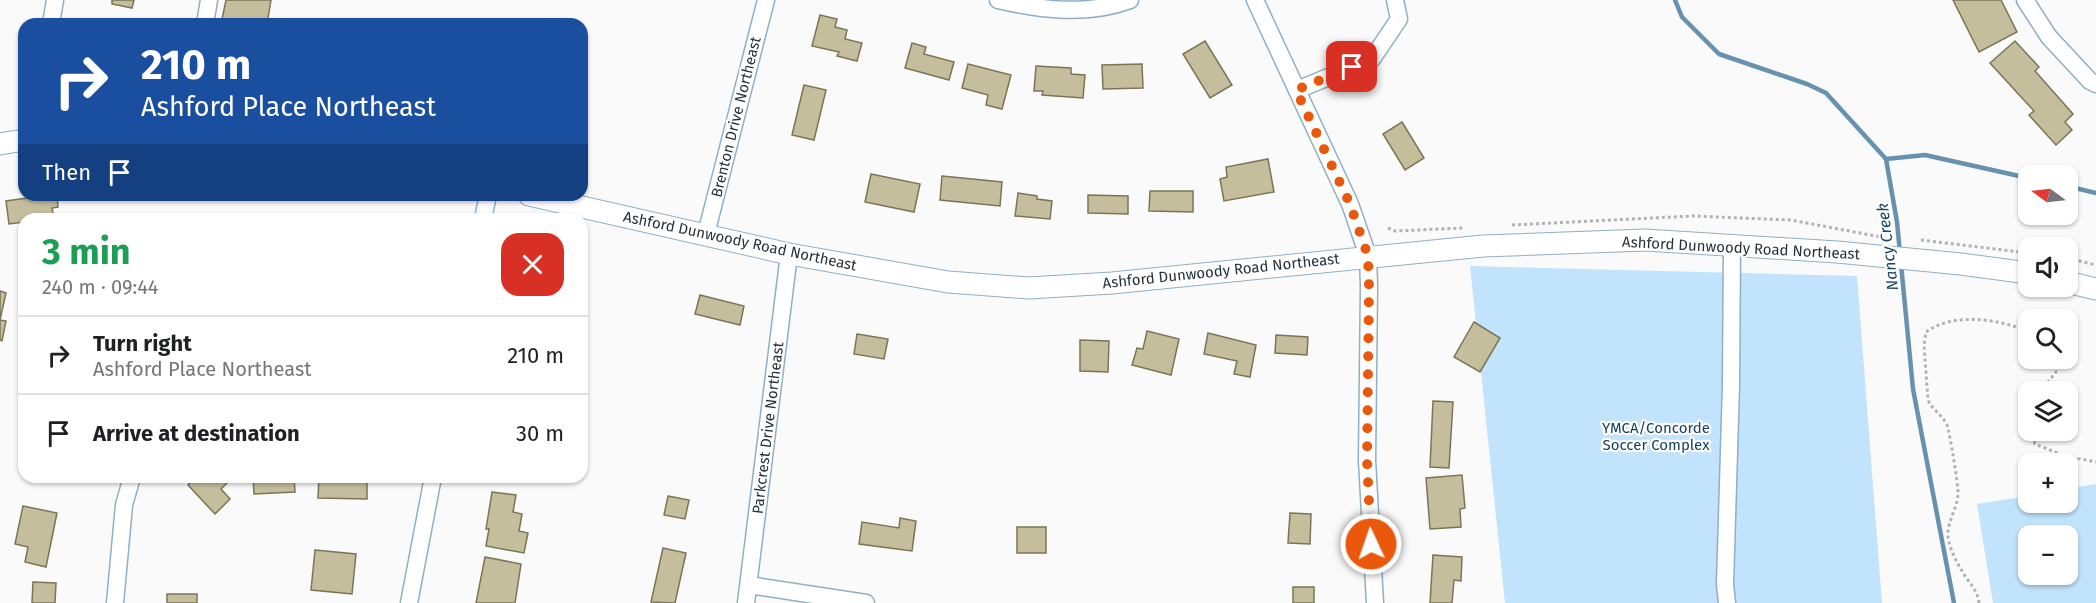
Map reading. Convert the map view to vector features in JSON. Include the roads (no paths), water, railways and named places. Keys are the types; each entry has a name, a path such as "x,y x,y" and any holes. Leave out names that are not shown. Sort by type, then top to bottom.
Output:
{"main road":[{"path":"0,144 18,141"},
{"name":"Ashford Dunwoody Road Northeast","path":"555,201 789,254 948,282 1029,288 1112,283 1483,246 1645,240 1837,252 2018,272"},
{"path":"2078,285 2096,289"}],"street":[{"path":"52,18 54,0"},
{"path":"206,18 210,0"},
{"name":"Brenton Drive Northeast","path":"706,234 766,0"},
{"path":"998,0 1056,10 1093,9 1130,0"},
{"path":"1255,0 1350,204 1368,256 1367,460 1376,603"},
{"path":"1296,90 1372,59 1399,19 1395,0"},
{"path":"2025,0 2049,37 2090,81 2096,84"},
{"path":"1727,603 1725,584 1731,384 1732,244"},
{"name":"Parkcrest Drive Northeast","path":"746,603 789,254"},
{"path":"115,603 124,505 130,483"},
{"path":"410,603 431,483"},
{"path":"749,585 866,603"}],"waterway":[{"name":"Nancy Creek","path":"1675,0 1682,17 1719,54 1807,84 1826,93 1886,159 1900,253"},
{"path":"1886,159 1925,155 2018,176"},
{"path":"2078,189 2096,193"},
{"name":"Nancy Creek","path":"1901,264 1913,389 1954,603"}],"park label":[{"name":"YMCA/Concorde Soccer Complex","path":"1656,436"}]}
